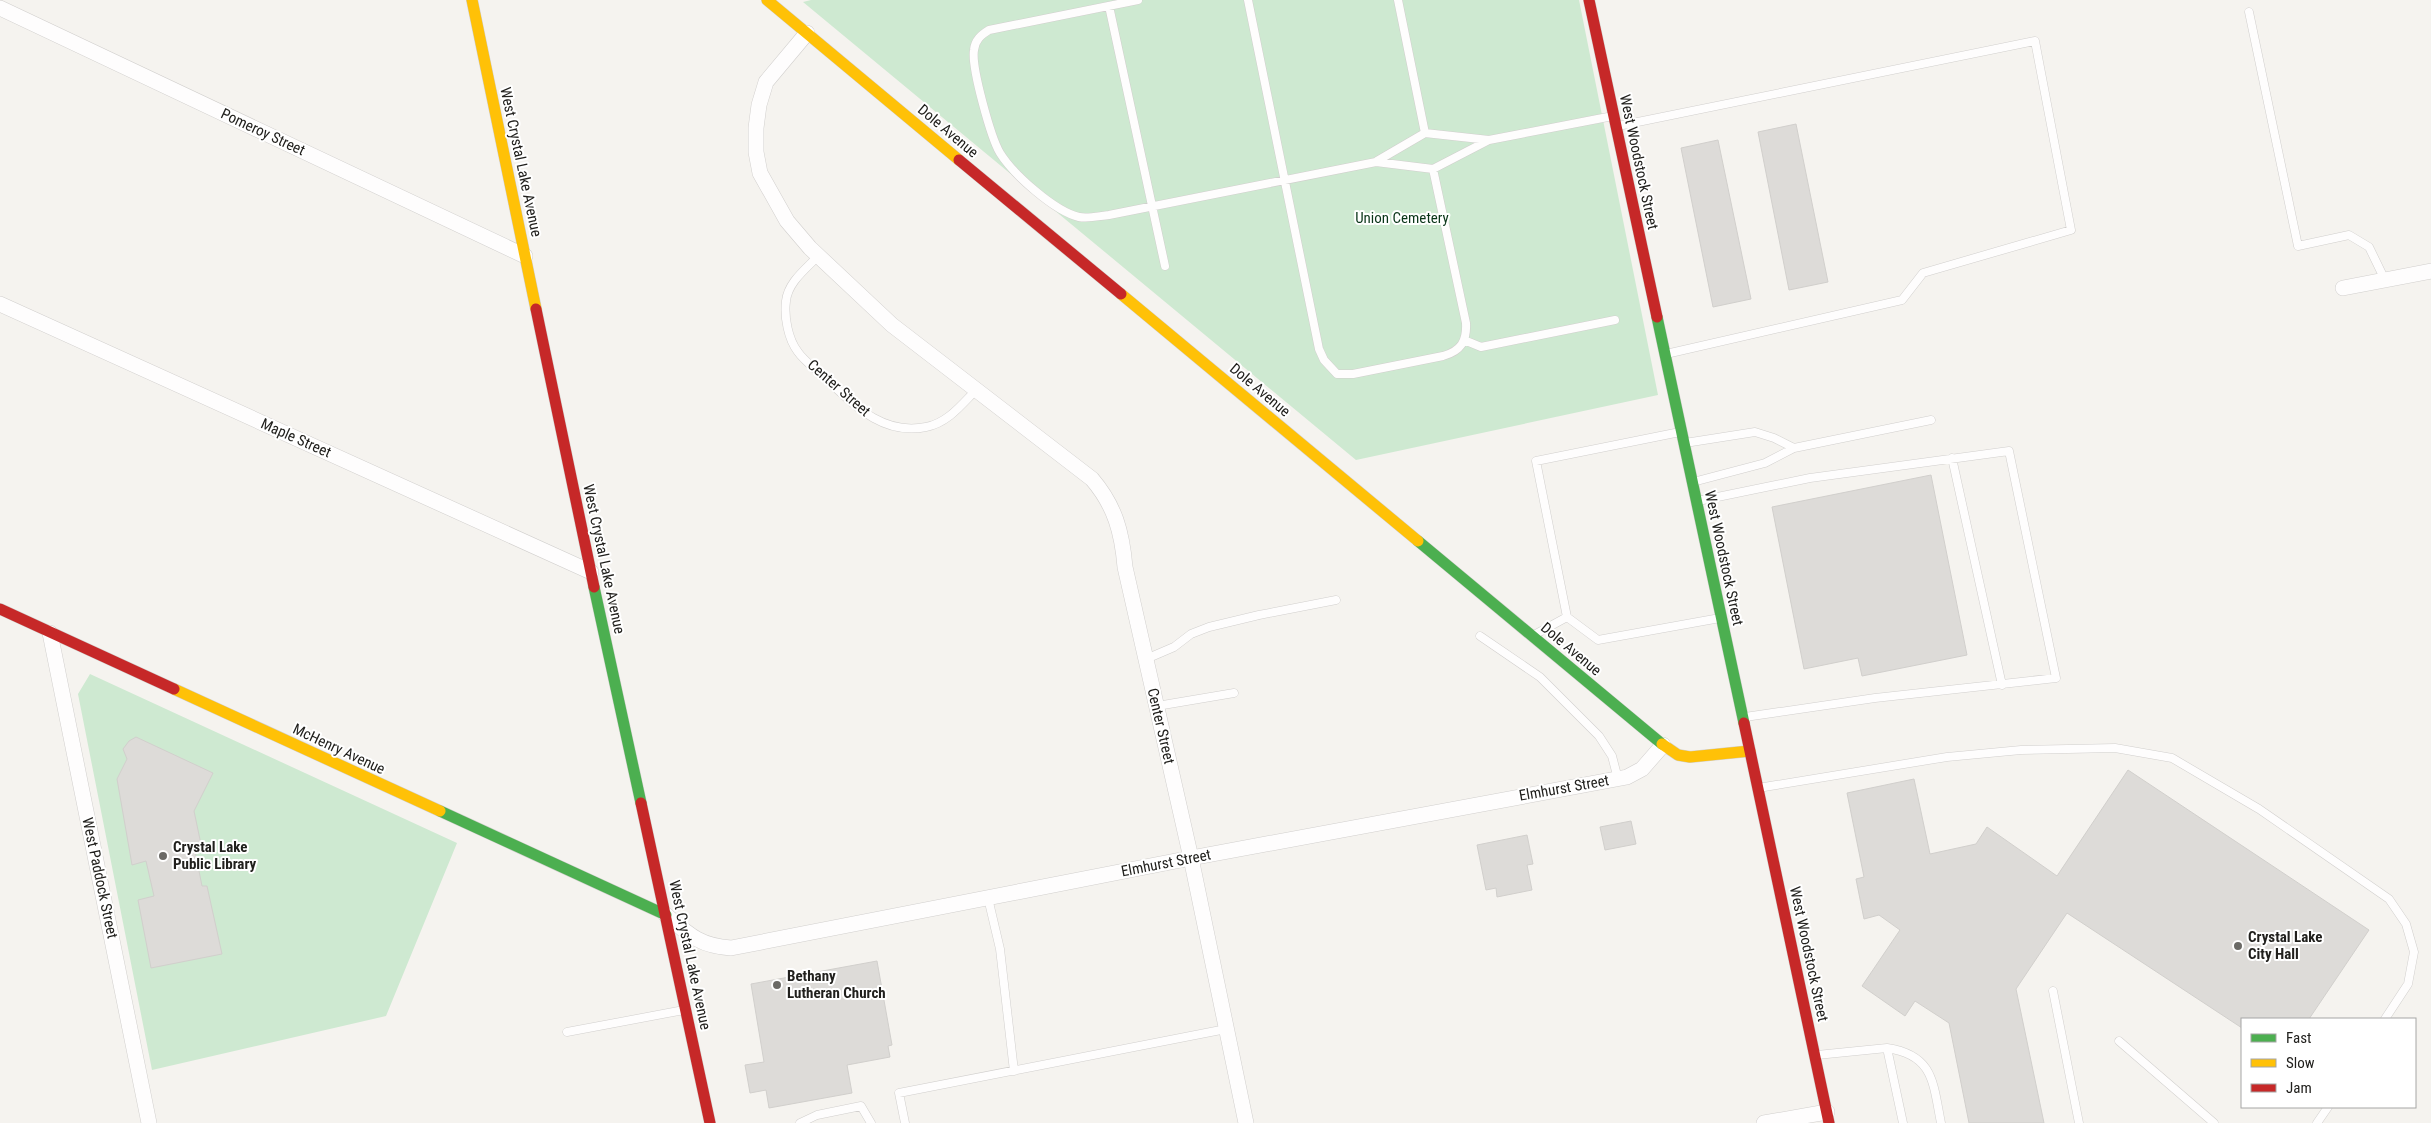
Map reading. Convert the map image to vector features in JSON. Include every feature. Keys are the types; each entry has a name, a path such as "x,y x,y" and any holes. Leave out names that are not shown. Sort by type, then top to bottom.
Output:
{"street":[{"name":"West Crystal Lake Avenue","path":"472,0 591,572 710,1123"},
{"name":"Dole Avenue","path":"767,0 1664,746 1678,755 1690,757 1750,750"},
{"name":"West Woodstock Street","path":"1589,0 1828,1117"},
{"name":"Pomeroy Street","path":"0,8 525,256"},
{"name":"Center Street","path":"807,33 766,82 759,104 756,152 760,173 771,196 787,221 818,256 892,325 1073,462 1092,479 1106,496 1116,517 1123,538 1125,567 1157,706 1246,1123"},
{"path":"2343,288 2431,271"},
{"name":"Maple Street","path":"0,304 591,572"},
{"name":"McHenry Avenue","path":"0,609 666,915"},
{"name":"West Paddock Street","path":"50,633 149,1123"},
{"name":"Elmhurst Street","path":"666,915 687,933 711,946 731,948 1190,858 1618,779 1627,777 1642,769 1664,746"},
{"path":"1764,1123 1828,1117"}],"lane":[{"path":"1138,0 989,30 982,34 976,42 974,61 994,142 1008,163 1035,190 1060,208 1080,217 1109,215 1376,162 1433,169 1489,140"},
{"path":"1248,0 1319,349 1324,360 1337,374 1354,374 1443,356 1461,348 1466,323 1433,169"},
{"path":"1398,0 1425,133"},
{"path":"1109,6 1165,266"},
{"path":"2249,12 2298,246 2350,235 2369,248 2385,280"},
{"path":"1376,162 1425,133 1489,140 1615,121 2035,42 2071,230 1923,273 1902,300 1666,354"},
{"name":"Center Street","path":"818,256 791,284 786,301 787,328 797,352 858,409 880,423 902,427 926,427 946,420 977,389"},
{"path":"1464,340 1481,347 1615,320"},
{"path":"1693,482 1765,463 1794,448 1931,420"},
{"path":"1722,617 1598,640 1567,617 1536,461 1683,437 1755,432 1774,438 1794,448"},
{"path":"1697,501 1810,478 2009,451 2056,678 1875,698 1743,718"},
{"path":"1952,458 2002,685"},
{"path":"1146,659 1174,647 1191,634 1209,627 1336,600"},
{"path":"1532,636 1567,617"},
{"path":"1480,636 1540,677 1599,736 1612,756 1618,779"},
{"path":"1157,706 1234,693"},
{"path":"1758,788 1948,757 2021,750 2115,748 2172,758 2259,809 2389,899 2406,924 2414,952 2408,984 2386,1018"},
{"path":"988,898 1000,949 1014,1071"},
{"path":"2052,991 2079,1123"},
{"path":"567,1032 686,1010"},
{"path":"905,1123 899,1093 1226,1028"},
{"path":"2119,1041 2214,1123"},
{"path":"1887,1048 1903,1123"},
{"path":"1815,1055 1887,1048 1906,1050 1927,1066 1941,1123"},
{"path":"800,1123 817,1115 861,1106 871,1123"},
{"path":"2317,1123 2327,1108"}],"green space":[{"name":"Union Cemetery","path":"811,0 1579,0 1658,395 1356,460 803,2"},
{"path":"90,674 457,843 386,1016 152,1070 78,694"}],"building":[{"path":"1796,124 1828,282 1789,290 1758,132"},
{"path":"1718,140 1751,299 1713,307 1681,148"},
{"path":"1931,475 1967,655 1862,676 1858,658 1804,669 1772,507"},
{"name":"Crystal Lake Public Library","path":"136,737 213,773 194,811 202,849 195,851 202,886 207,886 222,954 151,968 138,900 154,896 146,861 132,865 117,779 127,759 123,749 129,741"},
{"name":"Crystal Lake City Hall","path":"2128,770 2369,930 2310,1018 2241,1018 2241,1027 2067,913 2016,989 2044,1123 1969,1123 1949,1023 1915,1001 1905,1016 1862,986 1900,930 1879,915 1864,919 1856,879 1864,877 1847,793 1914,779 1930,854 1976,844 1987,827 2057,876"},
{"path":"1631,821 1636,844 1605,850 1600,827"},
{"path":"1527,835 1533,864 1527,865 1532,890 1497,897 1496,888 1486,890 1477,845"},
{"path":"877,961 892,1045 888,1046 890,1057 847,1065 852,1093 769,1108 766,1090 750,1093 745,1065 764,1062 751,984"}],"traffic: fast":[{"path":"1657,317 1744,723"},
{"path":"1418,541 1662,744"},
{"path":"594,587 641,803"},
{"path":"440,811 666,915"}],"traffic: slow":[{"path":"472,0 536,309"},
{"path":"767,0 959,160"},
{"path":"1121,294 1418,541"},
{"path":"174,689 440,811"},
{"path":"1662,744 1678,755 1690,757 1750,751"}],"traffic: jam":[{"path":"1589,0 1657,317"},
{"path":"959,160 1121,294"},
{"path":"536,309 594,587"},
{"path":"0,609 174,689"},
{"path":"1744,723 1829,1123"},
{"path":"641,803 710,1123"}],"place":[{"name":"Crystal Lake Public Library","path":"163,856"},
{"name":"Crystal Lake City Hall","path":"2238,946"},
{"name":"Bethany Lutheran Church","path":"777,985"}]}
